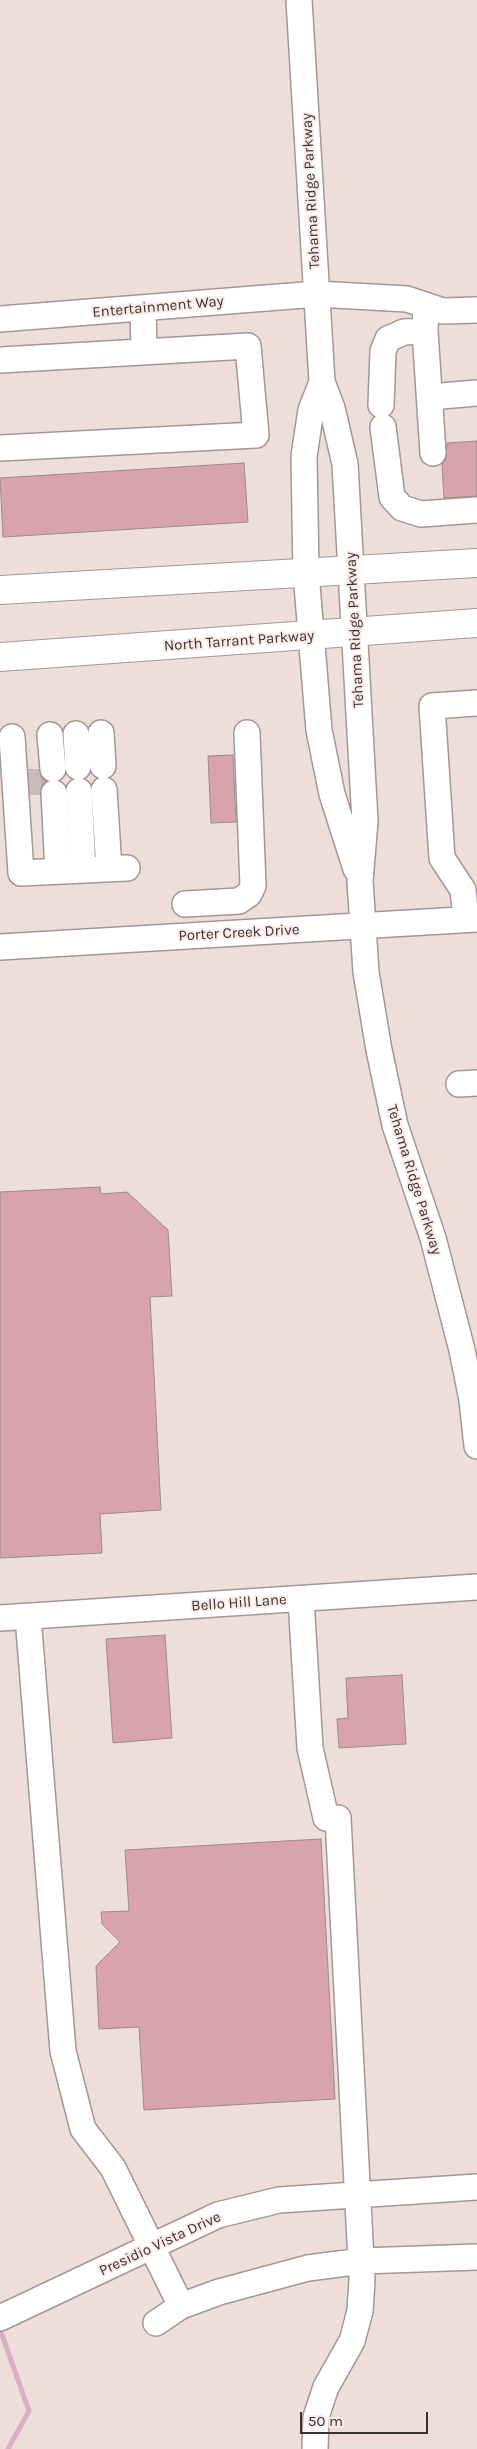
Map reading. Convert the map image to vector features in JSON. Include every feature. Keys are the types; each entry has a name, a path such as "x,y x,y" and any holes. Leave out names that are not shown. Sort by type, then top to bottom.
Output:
{"main road":[{"path":"0,590 477,563"},
{"name":"North Tarrant Parkway","path":"0,657 477,623"}],"street":[{"name":"Tehama Ridge Parkway","path":"300,0 322,382 332,408 345,464 365,821 360,881 366,972 379,1050 395,1125 470,1350 472,1400 477,1446"},
{"name":"Entertainment Way","path":"0,319 317,294 408,299 443,311 477,310"},
{"path":"426,306 425,331 433,453"},
{"path":"143,308 144,352"},
{"path":"425,331 404,332 388,339 383,351 382,416 392,497 402,508 421,514 477,510"},
{"path":"0,360 248,346 256,434 0,448"},
{"name":"Tehama Ridge Parkway","path":"322,382 311,410 304,456 306,573 321,740 332,794 360,881"},
{"path":"430,397 477,393"},
{"path":"472,919 463,890 442,858 432,706 477,703"},
{"path":"27,873 118,869 104,778 101,733"},
{"path":"185,904 239,901 250,894 253,886 246,733"},
{"path":"76,734 83,870"},
{"path":"50,735 58,872"},
{"path":"27,873 19,737 28,770"},
{"path":"27,873 29,795"},
{"name":"Porter Creek Drive","path":"0,946 472,919"},
{"name":"Bello Hill Lane","path":"0,1618 477,1587"},
{"path":"301,1599 310,1748 332,1818 362,2261 360,2311 352,2341 326,2386 316,2417 315,2449"},
{"path":"28,1617 63,2051 83,2129 113,2168 181,2306"},
{"name":"Presidio Vista Drive","path":"0,2318 218,2215 271,2202 477,2187"},
{"path":"156,2323 181,2306 218,2292 308,2268 362,2261 477,2256"}],"building":[{"path":"477,441 477,496 444,498 442,464 446,459 447,443"},
{"path":"244,463 248,522 3,537 0,478"},
{"path":"233,755 236,822 211,823 208,756"},
{"path":"29,770 39,770 41,777 46,781 41,787 40,794 30,794"},
{"path":"100,1187 101,1194 127,1192 168,1230 172,1296 150,1297 161,1510 100,1514 102,1553 0,1558 0,1192"},
{"path":"165,1635 172,1738 113,1743 106,1639"},
{"path":"402,1675 406,1744 339,1748 337,1719 348,1718 346,1678"},
{"path":"321,1839 335,2099 144,2110 139,2027 99,2029 96,1966 120,1942 102,1924 101,1912 129,1911 125,1850"}],"waterway":[{"path":"0,2329 29,2411 8,2449"}],"tunnel":[{"path":"28,770 29,795"}]}
